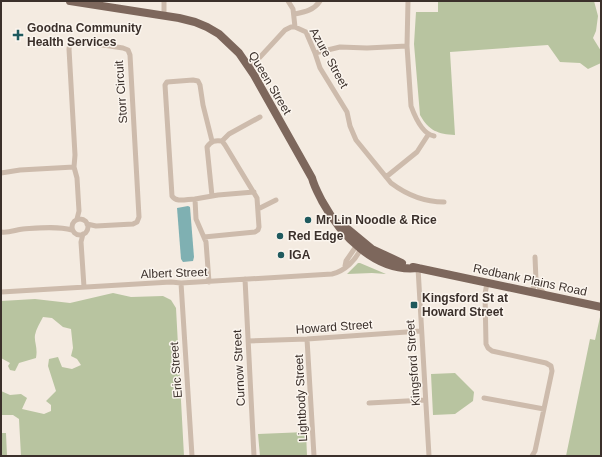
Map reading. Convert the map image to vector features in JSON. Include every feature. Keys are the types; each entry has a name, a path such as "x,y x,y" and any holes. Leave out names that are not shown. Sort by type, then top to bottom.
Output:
{"main road":[{"name":"Queen Street","path":"70,1 164,15 195,22 219,34 239,53 250,68 312,178 317,182 331,208 344,227 360,245 371,256 387,264 406,270 418,268 454,276"},
{"name":"Redbank Plains Road","path":"454,276 601,307"}],"street":[{"path":"164,1 164,15"},
{"path":"288,1 295,14 295,27"},
{"path":"295,14 309,11 318,5 320,1"},
{"path":"386,177 417,152 431,136 414,115 411,106 407,46 408,1"},
{"name":"Azure Street","path":"250,68 285,30 295,27 306,32 320,68 347,112 350,126 356,140 386,177 391,183 411,195 431,202 444,202"},
{"name":"Storr Circuit","path":"79,219 77,178 74,167 75,155 70,43 76,41 124,48 128,50 130,56 139,217 137,222 133,224 88,226"},
{"path":"315,53 340,47 367,48 407,46"},
{"path":"212,141 198,81 167,82 165,85 173,199 195,199 254,192"},
{"path":"222,141 229,134 260,117"},
{"path":"204,237 254,232 258,230 258,201 254,192 222,141 217,140 212,141 207,146 212,196"},
{"path":"1,173 20,170 74,167"},
{"path":"195,199 196,219 206,242 209,282"},
{"path":"258,209 276,200"},
{"path":"1,232 21,229 72,227 79,219 88,226 80,234"},
{"path":"72,227 80,234 84,287"},
{"name":"Albert Street","path":"1,292 170,282 209,282 332,274 338,273 350,264 360,245"},
{"path":"526,291 533,289 536,280 535,257"},
{"name":"Kingsford Street","path":"418,268 429,456"},
{"name":"Curnow Street","path":"245,279 254,456"},
{"path":"536,280 540,289 547,296"},
{"name":"Eric Street","path":"181,283 192,456"},
{"path":"487,283 484,294 486,344 488,348 492,351 546,363 551,366 552,371 544,409 532,456"},
{"name":"Howard Street","path":"248,341 308,339 421,331"},
{"name":"Lightbody Street","path":"308,339 314,456"},
{"path":"484,398 544,409"},
{"path":"369,403 425,400"}],"green space":[{"path":"438,1 594,1 598,16 596,31 593,38 601,51 601,63 588,69 580,63 560,62 548,45 450,52 455,135 434,131 427,125 420,115 414,44 416,12 438,12"},
{"path":"358,263 360,263 386,274 347,274"},
{"path":"113,293 131,297 163,296 171,300 176,308 184,456 21,456 19,419 13,415 1,415 1,391 10,395 21,394 27,398 22,409 44,414 51,411 51,405 46,401 56,391 48,366 49,359 58,357 62,367 72,369 81,365 77,359 71,356 73,348 71,329 63,327 52,318 43,317 35,335 37,351 36,358 19,363 15,371 10,370 8,366 10,363 1,358 1,301 35,299 70,303"},
{"path":"600,317 601,456 566,456 590,339 595,340"},
{"path":"455,373 474,392 473,401 455,414 433,415 431,374"},
{"path":"306,432 307,456 260,456 258,434"},
{"path":"1,433 6,433 7,456 1,456"}],"water":[{"path":"190,207 194,257 193,261 183,262 181,259 177,208"}],"place":[{"name":"Goodna Community Health Services","path":"18,35"},
{"name":"Mr Lin Noodle & Rice","path":"308,220"},
{"name":"Red Edge","path":"280,236"},
{"name":"IGA","path":"281,255"},
{"name":"Kingsford St at Howard Street","path":"414,305"}]}
